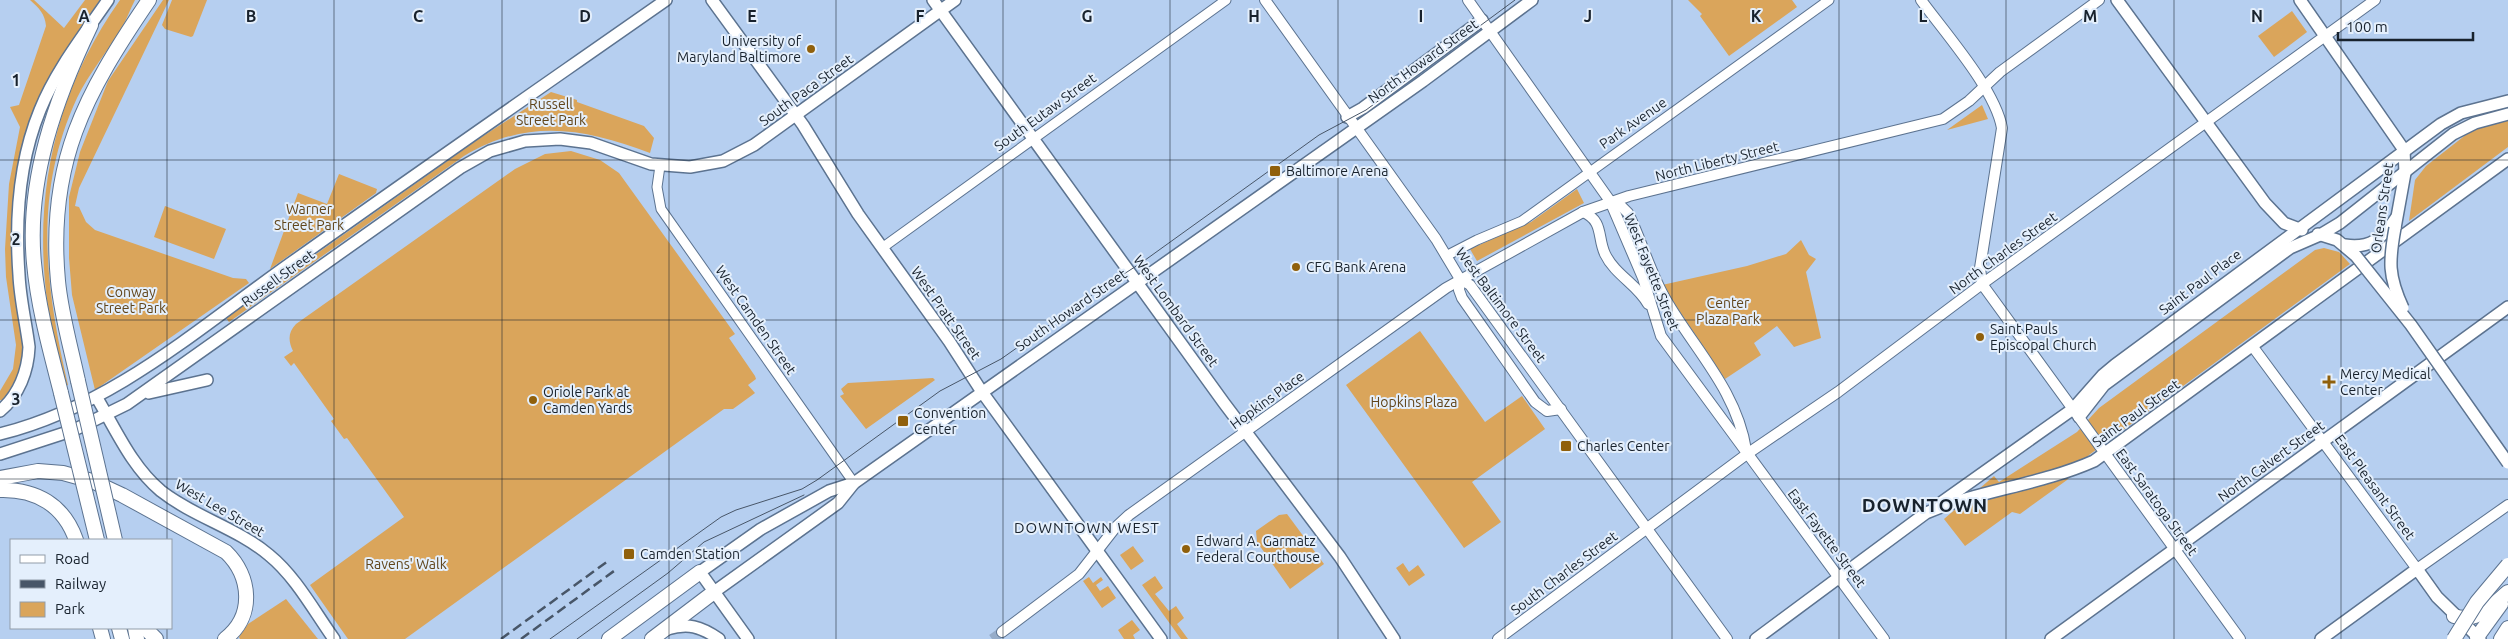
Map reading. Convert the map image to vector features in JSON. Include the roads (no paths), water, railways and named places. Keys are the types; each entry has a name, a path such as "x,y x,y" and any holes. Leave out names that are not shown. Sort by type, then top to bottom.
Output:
{"highway":[{"path":"116,539 78,381 58,281 57,225 62,172 77,123 122,39 149,0"},
{"path":"91,25 58,100 42,159 35,198 34,261 42,315 98,539"},
{"path":"0,478 38,471 63,473 92,481 217,546 239,566 245,584 246,604 237,626 225,639"},
{"path":"0,490 29,492 50,502 69,523 76,539"},
{"path":"2454,639 2477,602 2508,565"},
{"path":"609,639 700,572"},
{"path":"652,639 714,592"},
{"path":"2454,616 2464,620 2475,617 2508,593"},
{"path":"2478,638 2508,593"},
{"path":"2501,639 2508,628"},
{"path":"146,629 156,639"}],"main road":[{"path":"0,411 19,387 29,358 30,347 19,277 18,244 20,195 26,155 41,109 68,57 108,0"},
{"name":"Russell Street","path":"0,434 43,421 97,398 150,365 264,281 666,0"},
{"name":"West Pratt Street","path":"712,0 796,116 850,203 982,392 1161,639"},
{"name":"West Lombard Street","path":"933,0 1246,432 1340,557 1394,639"},
{"name":"South Paca Street","path":"660,166 702,166 733,158 796,116 955,0"},
{"name":"West Baltimore Street","path":"1265,0 1446,256 1460,279 1470,286 1727,639"},
{"name":"West Fayette Street","path":"1468,0 1610,201 1643,278 1661,336 1747,454"},
{"name":"North Howard Street","path":"1356,129 1532,0"},
{"path":"1921,0 1984,87 1996,107 2002,128 1981,261 1982,284"},
{"name":"North Liberty Street","path":"1460,279 1583,212 1610,201 1932,124 1954,113 2000,72 2099,0"},
{"name":"Orleans Street","path":"2117,0 2273,213 2284,223 2331,237 2345,245 2356,256 2411,325 2508,463"},
{"path":"2300,0 2404,150"},
{"name":"North Charles Street","path":"1646,528 1747,454 1838,392 1982,284 2375,0"},
{"name":"North Howard Street","path":"1347,117 1363,108 1482,20"},
{"name":"Saint Paul Place","path":"2076,413 2103,374 2114,365 2404,150 2461,113 2508,101"},
{"name":"Saint Paul Place","path":"1926,513 2076,413 2104,385 2290,248 2320,235 2340,223 2453,134 2475,123 2508,114"},
{"name":"South Howard Street","path":"714,592 838,504 854,483 1356,129"},
{"name":"Russell Street","path":"0,454 52,438 107,415 138,397 460,168 490,151 525,141 560,138 591,144 660,166"},
{"name":"Orleans Street","path":"2404,150 2405,173 2389,260 2390,272 2396,292 2411,325"},
{"name":"Saint Paul Street","path":"1756,639 1926,513 1952,502 2071,471 2105,454 2508,159"},
{"path":"1610,201 1621,206 1628,213 1661,291 1716,374 1738,418 1747,454"},
{"path":"2320,235 2327,214 2334,203"},
{"path":"1583,212 1593,218 1600,228 1607,258 1641,295 1652,312"},
{"path":"2345,245 2359,247 2373,243 2396,222"},
{"path":"1643,278 1661,291"},
{"path":"1460,279 1459,290 1462,298 1531,396 1547,411 1557,412 1561,409"},
{"name":"Hopkins Place","path":"1002,632 1072,581 1089,564 1114,528 1129,515 1412,311 1460,279"},
{"name":"East Saratoga Street","path":"1982,284 2240,639"},
{"name":"North Calvert Street","path":"2051,639 2508,307"},
{"name":"East Pleasant Street","path":"2253,347 2437,597 2478,638"},
{"path":"138,397 206,380"},
{"name":"West Lee Street","path":"97,398 135,463 150,481 178,503 268,554 281,566 334,639"},
{"name":"East Fayette Street","path":"1747,454 1840,577 1884,639"},
{"name":"South Howard Street","path":"700,572 770,525 833,488 854,483"},
{"path":"2321,639 2508,505"},
{"name":"South Charles Street","path":"1498,639 1646,528"},
{"path":"700,572 748,639"},
{"path":"665,630 686,624 702,628 718,639"}],"street":[{"name":"South Eutaw Street","path":"882,248 1032,138 1226,0"},
{"name":"Park Avenue","path":"1446,256 1477,240 1522,221 1829,0"},
{"name":"West Camden Street","path":"660,166 657,187 661,209 854,483"}],"tunnel":[{"path":"992,639 1002,632"}],"tram line":[{"path":"550,639 721,517 736,510 802,489 940,391 1001,359 1141,263 1319,135 1366,110 1515,0"},
{"path":"577,639 668,573 704,542 804,495"}],"railway":[{"path":"501,639 608,561"},
{"path":"521,639 614,571"}],"place":[{"name":"University of Maryland Baltimore","path":"811,49"},
{"name":"Baltimore Arena","path":"1275,171"},
{"name":"CFG Bank Arena","path":"1296,267"},
{"name":"Saint Pauls Episcopal Church","path":"1980,337"},
{"name":"Mercy Medical Center","path":"2329,382"},
{"name":"Oriole Park at Camden Yards","path":"533,400"},
{"name":"Convention Center","path":"903,421"},
{"name":"Charles Center","path":"1566,446"},
{"name":"Edward A. Garmatz Federal Courthouse","path":"1186,549"},
{"name":"Camden Station","path":"629,554"}],"district":[{"name":"DOWNTOWN","path":"1925,505"},
{"name":"DOWNTOWN WEST","path":"1087,528"}],"park label":[{"name":"Russell Street Park","path":"551,112"},
{"name":"Warner Street Park","path":"309,217"},
{"name":"Conway Street Park","path":"131,300"},
{"name":"Center Plaza Park","path":"1728,312"},
{"name":"Hopkins Plaza","path":"1414,402"},
{"name":"Ravens' Walk","path":"406,564"}]}
